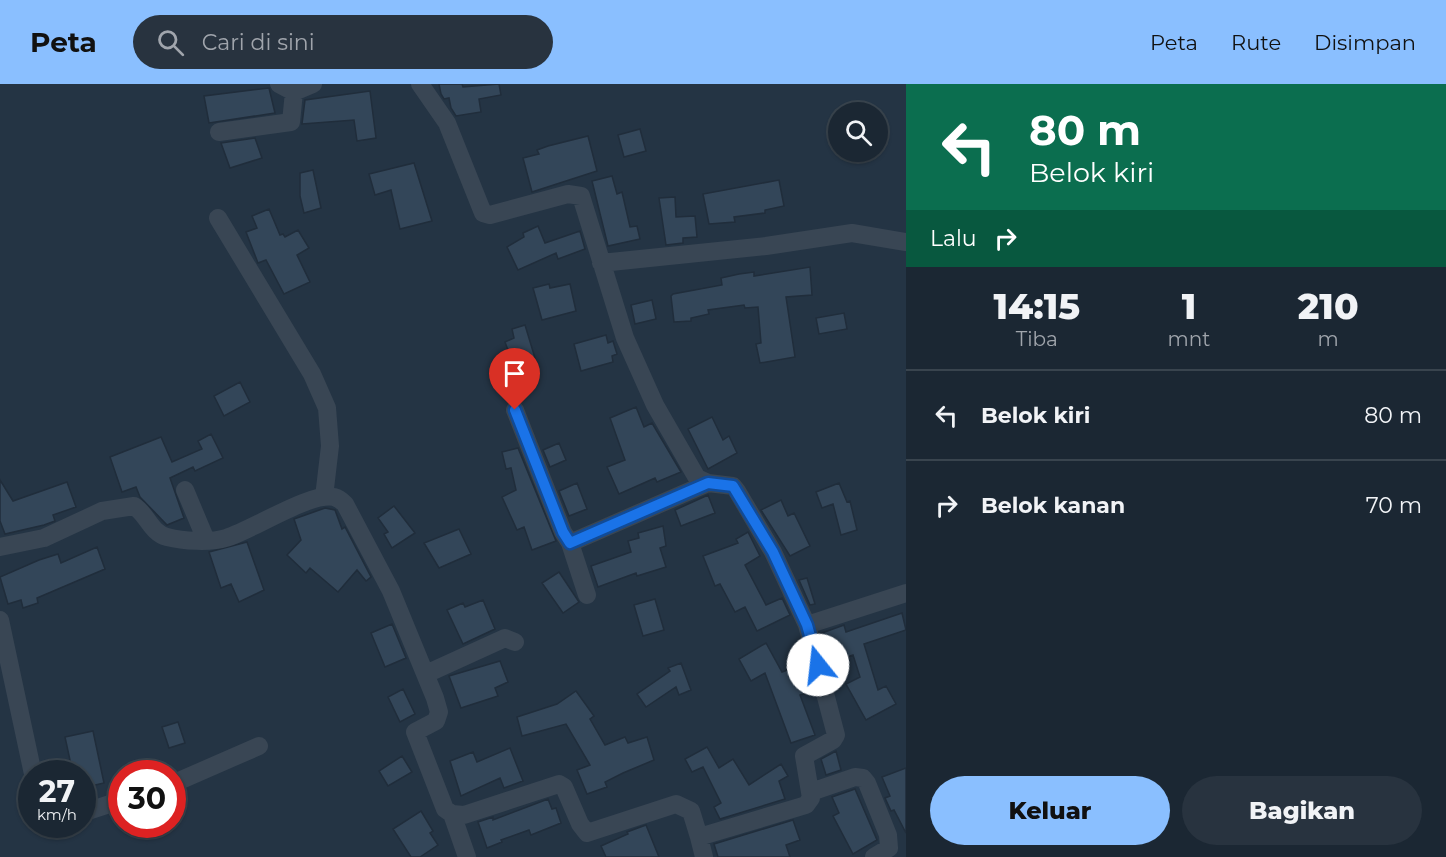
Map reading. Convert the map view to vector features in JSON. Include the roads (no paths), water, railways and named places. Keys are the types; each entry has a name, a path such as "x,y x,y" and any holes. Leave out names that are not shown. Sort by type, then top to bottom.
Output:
{"street":[{"path":"219,132 291,122 286,88 313,84"},
{"path":"420,84 447,123 483,213 490,214 577,194 581,196 625,338 655,405 697,478 708,483 733,486 737,491 773,552 807,625 836,735 833,740 804,756 811,792 806,805 699,837"},
{"path":"218,218 312,374 327,408 330,446 324,497"},
{"path":"601,263 766,246 852,233 906,242"},
{"path":"515,410 563,532 570,543 587,596"},
{"path":"570,543 708,483"},
{"path":"185,490 206,540"},
{"path":"0,547 44,538 102,512 124,506 134,506 144,512 154,530 165,537 225,539 324,497 335,497 345,504 392,591 426,674 439,712 436,722 416,732 446,809 452,814 467,857"},
{"path":"807,625 906,593"},
{"path":"0,620 30,760"},
{"path":"426,674 505,638 515,642"},
{"path":"186,778 259,746"},
{"path":"811,792 855,777 863,778 888,835 889,848 874,857"},
{"path":"452,814 464,815 559,784 564,787 580,824 588,833 676,804 691,812 704,857"}]}
